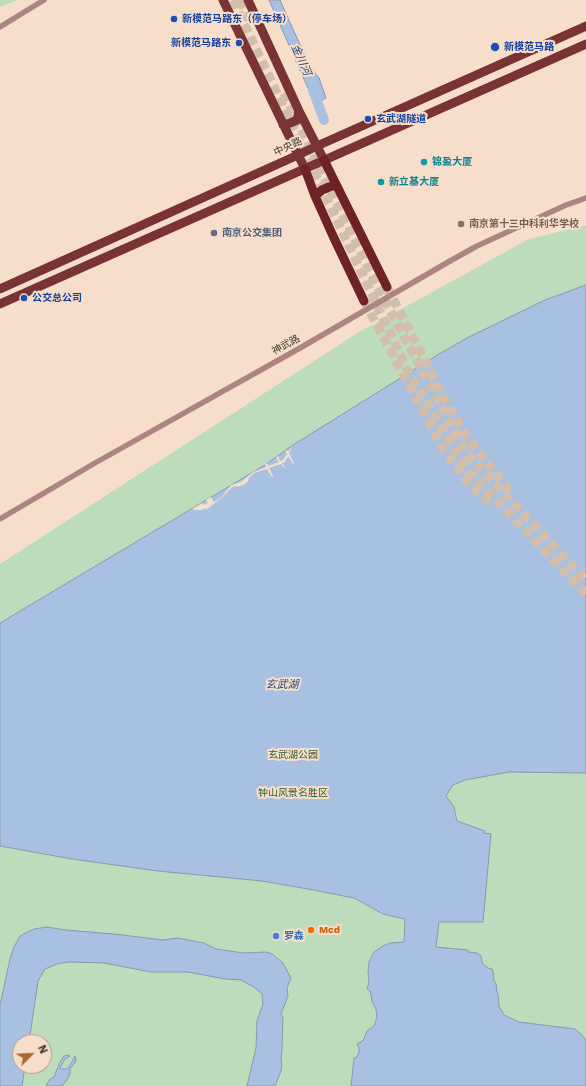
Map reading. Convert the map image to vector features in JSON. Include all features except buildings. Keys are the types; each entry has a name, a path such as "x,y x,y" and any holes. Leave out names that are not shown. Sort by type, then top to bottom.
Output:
{"highway":[{"path":"324,160 387,287"},
{"path":"305,169 315,196 364,301"},
{"path":"315,196 322,190 336,185"}],"main road":[{"path":"223,0 305,169"},
{"path":"248,0 324,160"},
{"name":"中央路","path":"0,288 586,26"},
{"path":"0,304 586,44"},
{"path":"283,125 298,120 299,110"}],"street":[{"path":"0,27 44,0"},
{"name":"神武路","path":"0,519 95,463 300,348 477,246 566,205 586,198"}],"green space":[{"path":"0,0 17,0 0,7"},
{"name":"玄武湖","path":"586,225 586,1086 0,1086 0,564 359,332 529,239"}],"water":[{"path":"269,0 280,0 309,65 319,78 326,98 315,104"},
{"name":"玄武湖","path":"586,285 586,773 509,772 465,780 453,785 446,796 454,807 457,821 485,831 484,833 491,834 483,922 439,922 436,947 468,950 468,952 477,953 481,956 482,963 493,971 499,1006 504,1015 519,1022 575,1029 582,1035 586,1040 586,1086 351,1086 354,1058 357,1057 359,1052 357,1044 364,1039 367,1031 374,1026 377,1017 370,991 367,989 369,982 369,962 374,952 383,946 390,943 404,942 405,919 383,914 354,898 308,889 262,881 158,871 72,859 0,846 0,623 265,465 293,445 439,354 469,337 545,300"},
{"path":"47,927 163,940 177,938 204,943 216,949 244,953 266,952 272,954 283,963 291,978 287,988 288,996 281,1014 283,1018 282,1064 275,1086 247,1086 256,1048 257,1021 263,1004 262,994 254,987 241,980 225,979 188,972 151,972 104,963 69,962 57,964 45,969 38,981 30,1034 12,1034 12,1074 24,1074 22,1086 0,1086 0,1005 14,947 20,936 34,929"},
{"path":"64,1056 70,1056 65,1059 60,1069 66,1069 69,1067 75,1056 76,1061 70,1069 70,1074 66,1081 62,1086 46,1086 50,1079 54,1077"}],"pier":[{"path":"293,445 289,453 294,463 293,464 288,456 285,462 282,463 285,467 284,468 281,464 269,468 273,476 272,477 267,469 254,473 245,484 238,487 232,487 223,497 207,509 192,509 202,503 203,505 208,503 206,500 211,497 214,502 222,497 231,485 241,482 253,472 266,467 265,465 267,463 268,466 279,462 276,458 278,456 280,461 283,460 287,454 285,451 287,450 288,452"}],"waterway":[{"name":"金川河","path":"313,90 324,120"}],"tunnel":[{"path":"233,0 408,371 468,471 586,594"},
{"path":"240,0 249,20"},
{"path":"284,93 377,286 467,454 586,580"},
{"path":"387,287 446,401 466,435 512,494"},
{"path":"364,301 442,447 469,484 493,505"}],"place":[{"name":"新模范马路东（停车场）","path":"174,19"},
{"name":"新模范马路东","path":"239,43"},
{"name":"新模范马路","path":"495,47"},
{"name":"玄武湖隧道","path":"368,119"},
{"name":"锦盈大厦","path":"424,162"},
{"name":"新立基大厦","path":"381,182"},
{"name":"南京第十三中科利华学校","path":"461,224"},
{"name":"南京公交集团","path":"214,233"},
{"name":"公交总公司","path":"24,298"},
{"name":"Mcd","path":"311,930"},
{"name":"罗森","path":"276,936"}],"park label":[{"name":"玄武湖公园","path":"293,755"},
{"name":"钟山风景名胜区","path":"293,793"}]}
